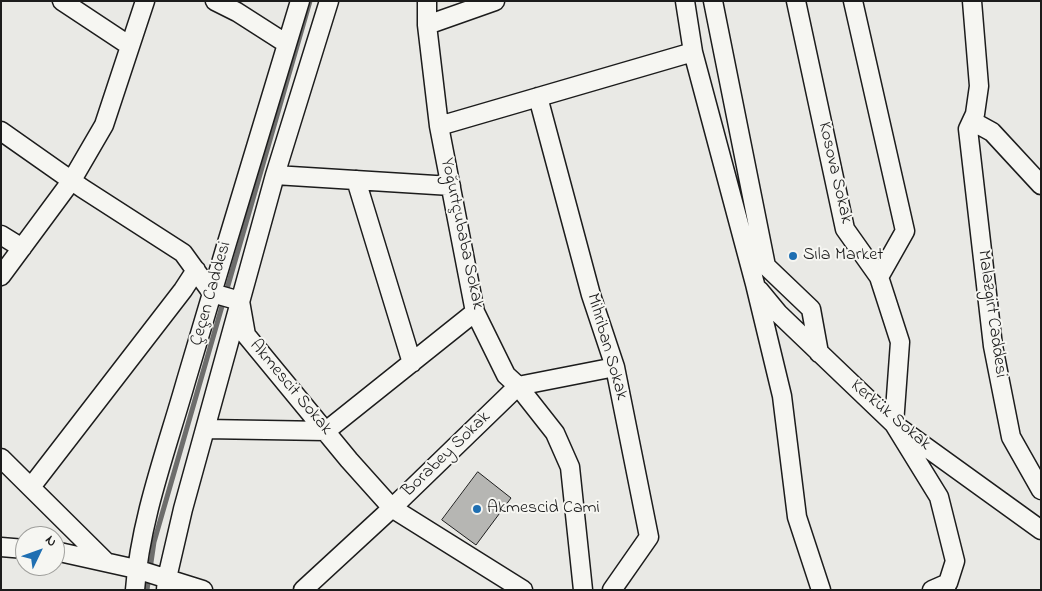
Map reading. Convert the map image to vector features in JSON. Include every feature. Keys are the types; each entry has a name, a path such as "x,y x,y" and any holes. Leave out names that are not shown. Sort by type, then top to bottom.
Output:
{"street":[{"path":"62,1 130,46"},
{"path":"1,276 72,180 104,125 145,1"},
{"path":"215,1 237,12 287,44"},
{"name":"Çeçen Caddesi","path":"135,590 136,569 147,517 300,1"},
{"name":"Çeçen Caddesi","path":"166,584 183,510 275,175 329,1"},
{"name":"Yoğurtçubaba Sokak","path":"427,1 427,25 440,126 476,312 506,375 518,386 555,433 570,467 583,590"},
{"path":"427,25 495,1"},
{"name":"Kerkük Sokak","path":"684,1 693,52 755,284 782,396 797,517 821,590"},
{"path":"713,1 766,266 811,309 819,353"},
{"name":"Kosova Sokak","path":"796,1 845,229 879,277 900,342 894,424"},
{"path":"853,1 905,231 879,277"},
{"name":"Malazgirt Caddesi","path":"972,1 979,86 975,114 970,125 993,346 1011,436 1041,490"},
{"path":"440,126 693,52"},
{"name":"Mihriban Sokak","path":"538,97 591,295 615,367 649,537 612,590"},
{"path":"970,125 992,132 1041,185"},
{"path":"1,131 182,253 212,293 240,301"},
{"path":"275,175 451,186"},
{"path":"356,180 412,363"},
{"path":"1,235 22,248"},
{"path":"31,487 183,290 196,270"},
{"name":"Kerkük Sokak","path":"755,284 778,314 894,424 1041,530"},
{"name":"Akmescit Sokak","path":"240,301 246,335 349,460 392,508 522,590"},
{"path":"205,429 326,432 476,312"},
{"path":"518,386 615,367"},
{"name":"Borabey Sokak","path":"303,590 392,508 518,386"},
{"path":"894,424 939,497 953,552 955,561 948,583 932,590"},
{"path":"1,458 106,562"},
{"path":"1,547 15,548"},
{"path":"65,553 136,569 166,584 203,590"}],"building":[{"name":"Akmescid Cami","path":"478,472 511,498 476,545 442,520"}],"waterway":[{"path":"147,590 154,542 310,1"}],"place":[{"name":"Sıla Market","path":"793,256"},
{"name":"Akmescid Cami","path":"477,509"}]}
